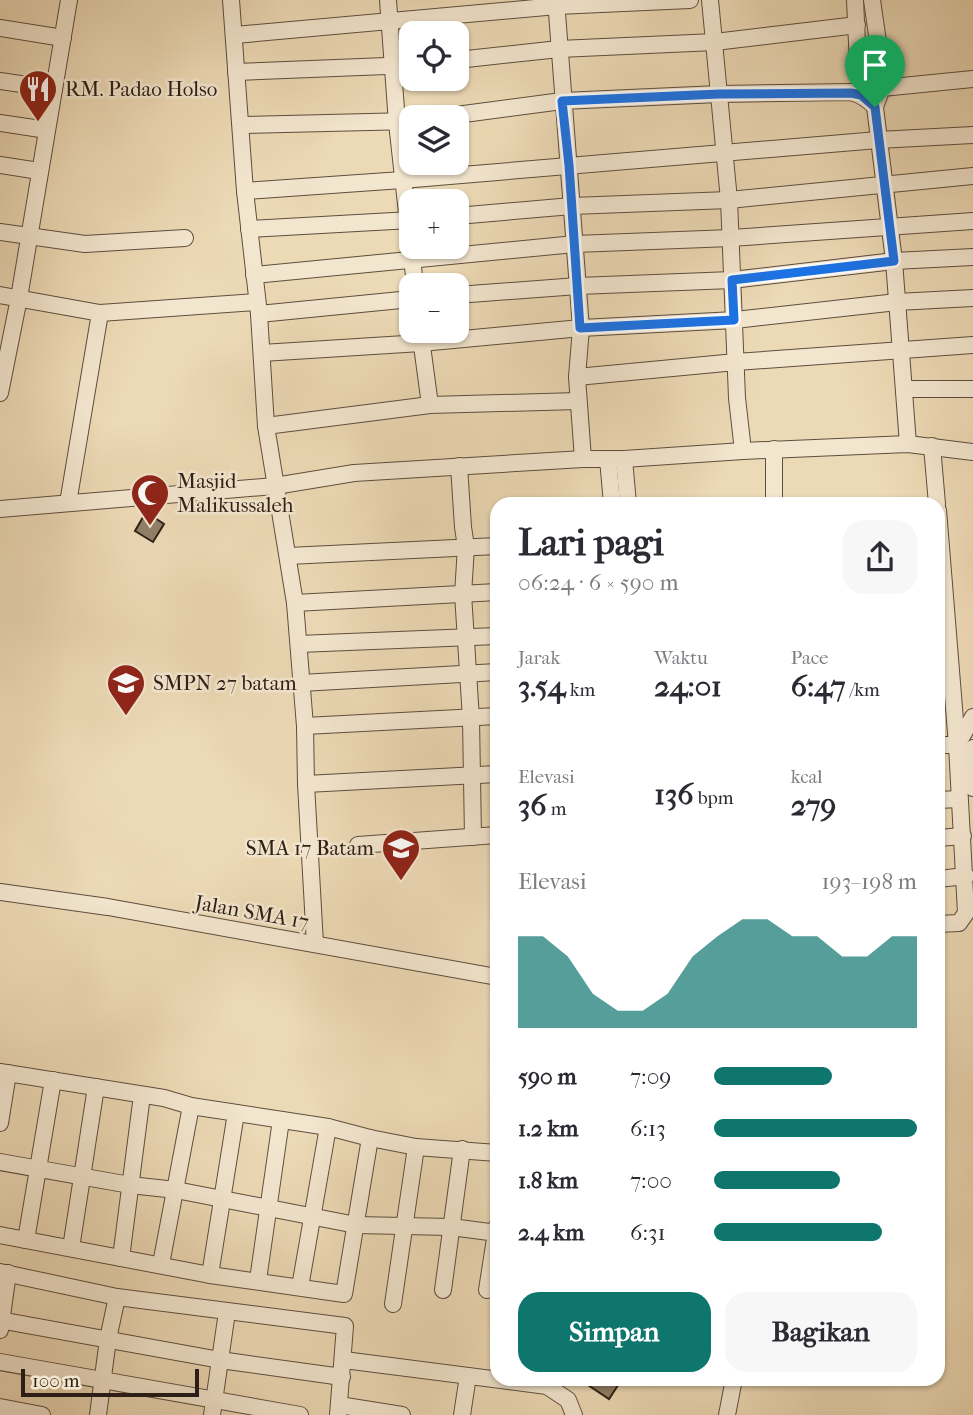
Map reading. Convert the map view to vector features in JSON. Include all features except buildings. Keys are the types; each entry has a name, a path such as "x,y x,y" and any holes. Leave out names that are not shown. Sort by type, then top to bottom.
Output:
{"street":[{"path":"1,384 5,341 19,298 69,0"},
{"path":"231,0 266,426 288,556 299,644 315,944"},
{"path":"388,0 394,66 401,105"},
{"path":"235,35 557,3 690,0"},
{"path":"710,0 729,200 737,398 743,451"},
{"path":"855,0 858,65"},
{"path":"876,0 883,77 875,107 894,261 908,444"},
{"path":"557,3 562,101 578,286 580,328 577,377 583,458"},
{"path":"469,59 559,48 715,43 857,25"},
{"path":"0,28 63,38"},
{"path":"236,72 399,66"},
{"path":"882,88 973,79"},
{"path":"0,81 54,89"},
{"path":"469,113 562,101 719,94 851,93 861,95 875,107"},
{"path":"241,125 399,122"},
{"path":"0,123 47,130"},
{"path":"245,191 878,140 973,135"},
{"path":"0,165 39,171"},
{"path":"402,175 404,189"},
{"path":"469,215 572,206 729,200 973,176"},
{"path":"248,229 399,221"},
{"path":"469,254 575,244 731,238 973,221"},
{"path":"0,232 85,244 186,238"},
{"path":"469,294 578,286 732,280 894,261 973,257"},
{"path":"254,275 411,259 413,273"},
{"path":"0,295 100,313 399,300"},
{"path":"469,334 734,320 897,302 973,298"},
{"path":"68,503 100,313"},
{"path":"262,353 399,339"},
{"path":"421,343 430,405"},
{"path":"577,377 736,362 973,345"},
{"path":"905,389 973,389"},
{"path":"266,426 430,405 579,401"},
{"path":"0,509 275,486 354,473 583,458 616,459 908,444 973,452"},
{"path":"932,446 936,497"},
{"path":"774,449 774,497"},
{"path":"613,497 616,459"},
{"path":"616,459 626,497"},
{"path":"459,466 466,547 463,594 471,719 473,838"},
{"path":"288,556 490,545"},
{"path":"295,603 490,592"},
{"path":"299,644 490,636"},
{"path":"301,684 490,672"},
{"path":"945,686 965,746 973,788"},
{"path":"305,726 490,717"},
{"path":"965,746 973,717"},
{"path":"945,745 965,746"},
{"path":"945,924 959,923 966,913 968,870 963,836 967,818 959,799 968,772"},
{"path":"306,784 490,774"},
{"path":"945,800 959,799"},
{"path":"358,845 490,836"},
{"path":"945,837 963,836"},
{"path":"945,876 968,870"},
{"name":"Jalan SMA 17","path":"0,892 108,907 490,976"},
{"path":"0,1123 4,1073 164,1098 191,1106 328,1126 416,1147 490,1152"},
{"path":"26,1240 53,1080"},
{"path":"71,1248 96,1087"},
{"path":"121,1258 142,1095"},
{"path":"161,1264 191,1106"},
{"path":"210,1275 236,1113"},
{"path":"258,1280 281,1120"},
{"path":"300,1287 328,1126"},
{"path":"0,1235 210,1275 344,1294 370,1138"},
{"path":"393,1304 416,1147"},
{"path":"443,1290 462,1149"},
{"path":"0,1162 130,1185 176,1190 356,1225 490,1230"},
{"path":"342,1377 220,1360 108,1339 0,1323 4,1272 117,1297 345,1326 344,1360 339,1410 402,1415"},
{"path":"487,1290 490,1272"},
{"path":"98,1415 108,1339 117,1297"},
{"path":"213,1408 227,1312"},
{"path":"344,1360 490,1379"},
{"path":"0,1362 103,1381 213,1408 300,1415"},
{"path":"462,1415 468,1376"},
{"path":"547,1386 568,1400 574,1415"},
{"path":"730,1415 733,1386"},
{"path":"0,1407 42,1415"}],"place":[{"name":"RM. Padao Holso","path":"38,123"},
{"name":"Masjid Malikussaleh","path":"150,527"},
{"name":"SMPN 27 batam","path":"126,717"},
{"name":"SMA 17 Batam","path":"401,882"}],"route":[{"path":"851,93 861,95 875,107 894,261 732,280 734,320 580,328 562,101 719,94 851,93"}]}
